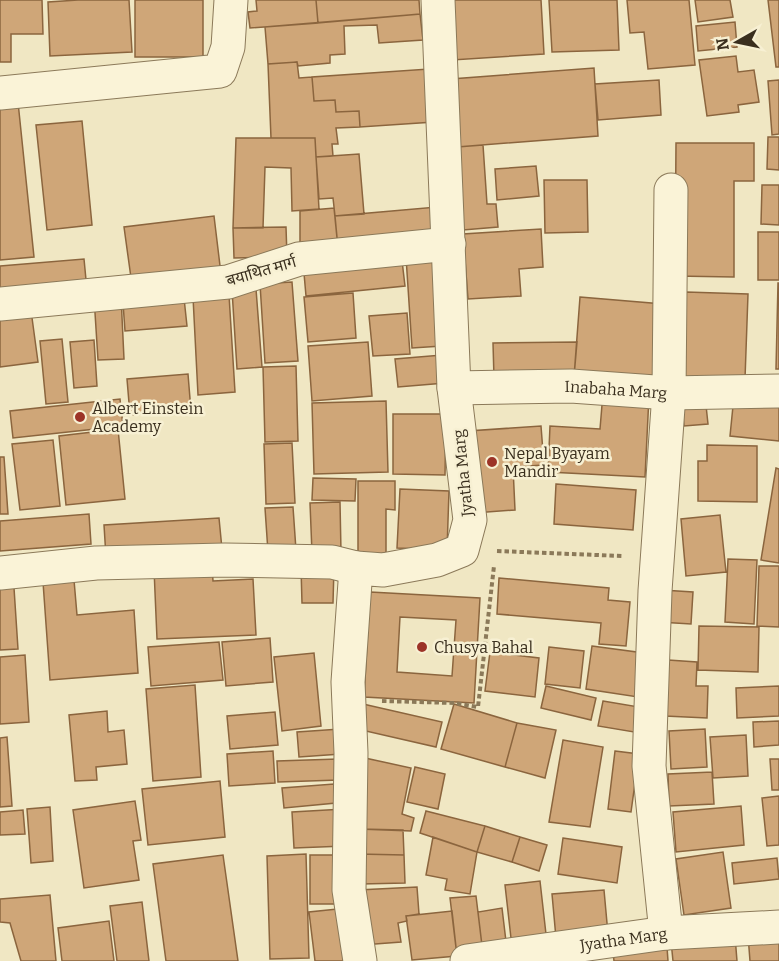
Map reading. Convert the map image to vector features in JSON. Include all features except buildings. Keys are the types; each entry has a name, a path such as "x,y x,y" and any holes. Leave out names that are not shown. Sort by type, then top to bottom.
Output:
{"street":[{"path":"0,93 220,71 228,47 231,0"},
{"name":"Jyatha Marg","path":"356,568 383,570 437,560 462,550 470,520 454,388 438,0"},
{"path":"666,933 648,766 657,557 669,393 671,190"},
{"name":"बयाथित मार्ग","path":"0,304 228,282 299,260 449,244"},
{"name":"Inabaha Marg","path":"454,388 571,386 669,393 779,391"},
{"path":"0,573 96,563 225,560 332,562 356,568 348,682 351,753 349,890 360,961"},
{"name":"Jyatha Marg","path":"467,961 666,933 779,927"}],"path":[{"path":"470,520 496,551 657,557"},
{"path":"348,700 454,703 478,707 494,562"}],"place":[{"name":"Albert Einstein Academy","path":"80,417"},
{"name":"Nepal Byayam Mandir","path":"492,462"},
{"name":"Chusya Bahal","path":"422,647"}]}
